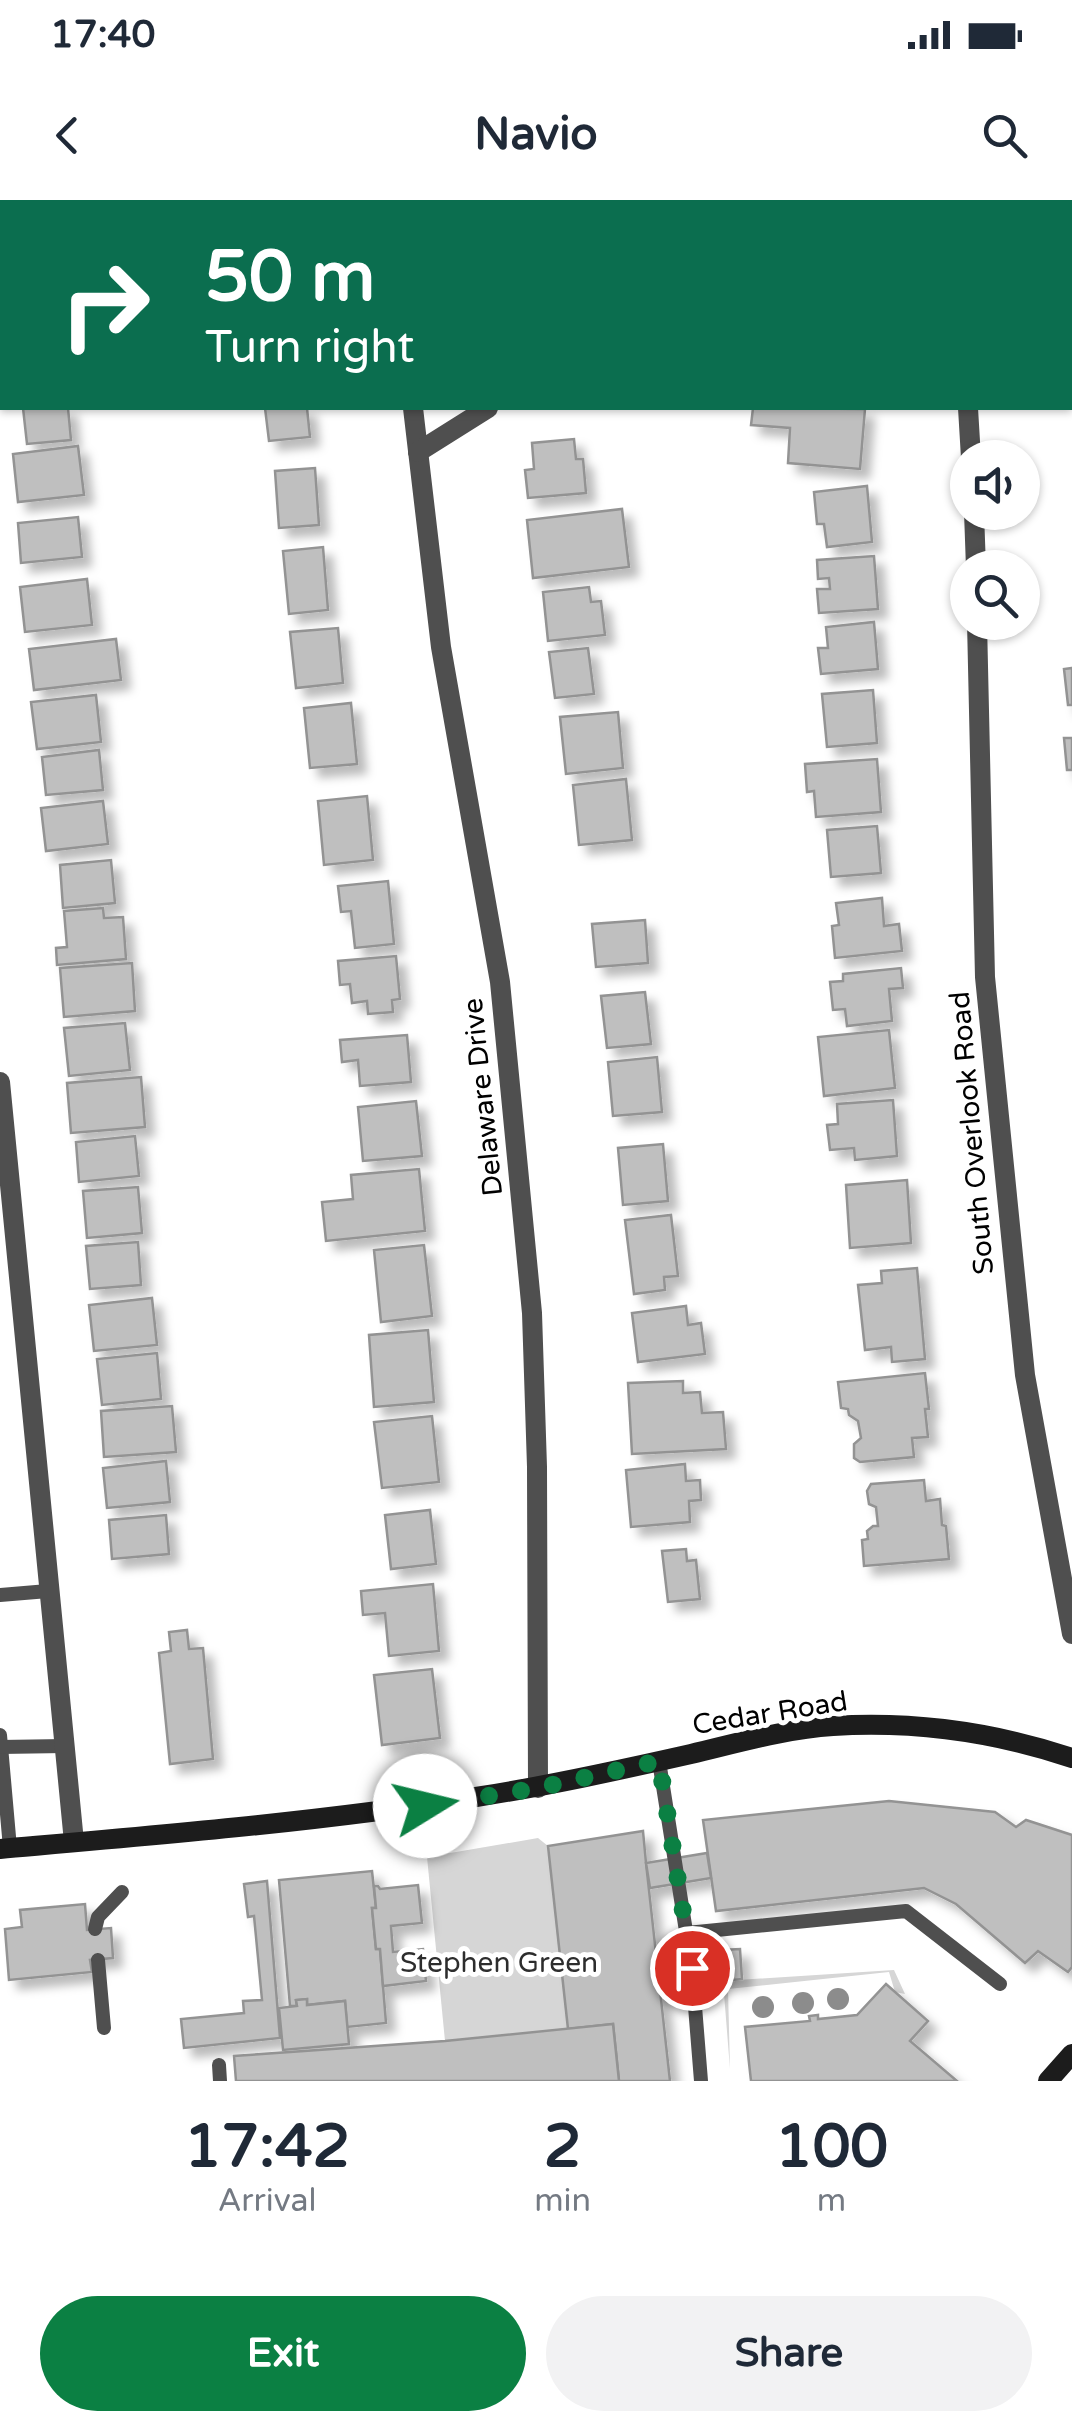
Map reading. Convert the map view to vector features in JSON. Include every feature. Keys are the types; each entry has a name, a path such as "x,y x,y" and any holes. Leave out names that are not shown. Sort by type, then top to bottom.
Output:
{"main road":[{"name":"Cedar Road","path":"5,1848 387,1812 538,1788 828,1726 942,1728 1024,1742 1072,1758"},
{"path":"1048,2081 1072,2054"}],"street":[{"name":"Delaware Drive","path":"413,410 441,647 500,982 532,1313 537,1467 538,1788"},
{"path":"418,452 485,410"},
{"path":"968,410 969,440"},
{"name":"South Overlook Road","path":"977,640 987,997 1025,1375 1072,1634"},
{"path":"0,1082 74,1842"}],"lane":[{"path":"0,1595 48,1591"},
{"path":"5,1848 0,1743 64,1746"},
{"path":"659,1761 687,1933 701,2081"},
{"path":"95,1930 98,1916 122,1892"},
{"path":"687,1933 906,1911 1000,1984"},
{"path":"98,1960 104,2028"}],"green space":[{"name":"Stephen Green","path":"538,1838 548,1846 568,2029 445,2041 427,1857"},
{"path":"894,1970 905,1994 895,1992 889,1972 728,1989 730,2069 723,1981"}],"building":[{"path":"23,410 68,410 71,440 27,444"},
{"path":"265,410 307,410 310,437 269,441"},
{"path":"753,410 865,410 860,469 788,463 790,428 751,425"},
{"path":"574,439 576,459 583,459 586,493 528,498 525,470 534,469 532,443"},
{"path":"78,446 84,495 18,502 13,454"},
{"path":"315,468 319,525 279,528 275,471"},
{"path":"867,486 872,542 827,547 824,524 817,524 814,492"},
{"path":"622,509 629,567 533,578 527,520"},
{"path":"78,517 82,557 21,563 18,523"},
{"path":"323,547 328,610 289,614 283,551"},
{"path":"874,556 878,609 819,613 817,589 830,589 829,578 818,579 817,560"},
{"path":"87,579 92,625 25,632 20,587"},
{"path":"589,587 591,602 601,601 605,635 548,641 543,592"},
{"path":"874,622 878,669 821,674 818,648 828,648 826,627"},
{"path":"338,628 343,683 296,688 290,632"},
{"path":"116,639 121,680 34,690 29,649"},
{"path":"588,648 594,694 555,698 549,652"},
{"path":"1072,668 1072,705 1068,705 1064,669"},
{"path":"873,690 877,743 827,747 822,694"},
{"path":"96,695 101,742 37,749 31,702"},
{"path":"351,703 357,764 310,768 304,708"},
{"path":"618,712 623,768 566,774 560,717"},
{"path":"1064,738 1072,738 1072,770 1067,770"},
{"path":"99,750 103,790 46,795 42,757"},
{"path":"877,759 881,812 816,817 814,791 807,792 805,764"},
{"path":"626,779 632,840 579,845 573,785"},
{"path":"367,796 373,860 324,865 318,801"},
{"path":"103,801 108,844 46,851 41,808"},
{"path":"877,826 881,873 831,877 827,830"},
{"path":"111,860 115,903 63,908 60,865"},
{"path":"388,881 394,944 355,948 351,911 341,912 338,886"},
{"path":"882,898 884,926 899,924 902,951 835,958 832,926 839,925 836,903"},
{"path":"103,908 104,918 123,917 126,959 57,965 56,948 67,947 64,911"},
{"path":"645,920 648,963 596,967 592,924"},
{"path":"396,956 400,999 392,1000 393,1012 368,1014 367,1001 352,1003 350,984 340,985 338,961"},
{"path":"132,963 135,1011 64,1017 60,968"},
{"path":"901,968 903,988 889,989 892,1021 847,1026 845,1009 833,1010 830,982 843,981 843,974"},
{"path":"645,992 651,1044 607,1048 601,996"},
{"path":"125,1023 130,1070 69,1076 64,1028"},
{"path":"889,1030 895,1088 824,1096 818,1037"},
{"path":"407,1035 411,1082 360,1086 358,1060 342,1062 340,1040"},
{"path":"657,1057 662,1112 613,1116 608,1062"},
{"path":"141,1077 145,1127 71,1133 67,1083"},
{"path":"893,1100 897,1156 855,1160 854,1148 830,1150 827,1125 838,1124 837,1104"},
{"path":"416,1101 422,1156 363,1161 358,1107"},
{"path":"135,1136 139,1176 79,1182 76,1142"},
{"path":"663,1144 668,1201 623,1205 618,1148"},
{"path":"419,1169 425,1231 326,1241 322,1202 353,1199 351,1175"},
{"path":"907,1180 911,1243 850,1248 846,1185"},
{"path":"138,1187 142,1233 87,1238 83,1191"},
{"path":"671,1215 678,1276 664,1277 665,1290 634,1294 625,1220"},
{"path":"138,1242 141,1285 90,1289 86,1246"},
{"path":"424,1245 432,1316 381,1322 374,1250"},
{"path":"917,1268 925,1359 892,1362 891,1347 865,1350 858,1285 882,1283 881,1271"},
{"path":"152,1298 157,1345 94,1351 89,1305"},
{"path":"686,1306 688,1325 701,1323 705,1354 638,1362 632,1313"},
{"path":"428,1330 434,1402 374,1407 369,1335"},
{"path":"157,1353 161,1399 102,1405 97,1359"},
{"path":"925,1373 928,1437 912,1438 914,1457 860,1462 854,1458 854,1444 861,1438 858,1421 849,1415 848,1409 841,1408 838,1382"},
{"path":"683,1381 683,1393 700,1392 702,1413 723,1412 726,1449 632,1454 628,1383"},
{"path":"172,1406 176,1452 104,1457 101,1411"},
{"path":"432,1416 439,1482 382,1488 374,1422"},
{"path":"166,1461 170,1502 107,1508 103,1468"},
{"path":"685,1464 686,1481 700,1480 701,1500 689,1501 690,1522 631,1527 626,1470"},
{"path":"924,1480 926,1501 940,1499 949,1559 864,1566 862,1540 868,1539 867,1531 878,1526 876,1507 869,1504 867,1491 871,1484"},
{"path":"430,1510 436,1564 391,1569 385,1515"},
{"path":"166,1515 169,1554 112,1559 109,1520"},
{"path":"686,1549 687,1561 696,1560 700,1599 668,1602 662,1551"},
{"path":"433,1584 439,1651 389,1656 385,1613 363,1615 361,1591"},
{"path":"187,1630 189,1649 203,1648 213,1759 170,1764 159,1653 171,1651 169,1632"},
{"path":"432,1669 440,1738 382,1745 374,1675"},
{"path":"889,1801 995,1812 1016,1827 1026,1820 1072,1835 1072,1967 1068,1972 1038,1951 1025,1963 956,1904 924,1888 716,1911 703,1820"},
{"path":"643,1831 670,2081 619,2081 613,2024 568,2029 548,1846"},
{"path":"707,1853 711,1878 650,1888 646,1863"},
{"path":"372,1871 376,1908 372,1908 386,2023 347,2027 345,2001 307,2005 307,1999 296,2000 297,2006 290,2006 279,1880"},
{"path":"267,1881 280,2038 184,2048 181,2019 244,2013 243,2001 262,2000 254,1916 248,1917 244,1884"},
{"path":"418,1885 422,1923 391,1926 393,1952 423,1949 426,1981 383,1986 372,1908 376,1908 374,1886 380,1889"},
{"path":"85,1904 87,1930 111,1928 113,1958 90,1960 92,1972 9,1980 5,1929 22,1927 20,1910"},
{"path":"740,1949 742,1979 723,1981 721,1950"},
{"path":"886,1984 928,2021 910,2041 957,2081 751,2081 745,2027 810,2021 809,2016 818,2015 818,2019 857,2015"},
{"path":"307,1999 307,2005 345,2001 349,2044 283,2050 279,2008 297,2006 296,2000"},
{"path":"613,2024 619,2081 236,2081 234,2056"}],"route":[{"path":"425,1806 538,1788 659,1761 692,1968"}]}
